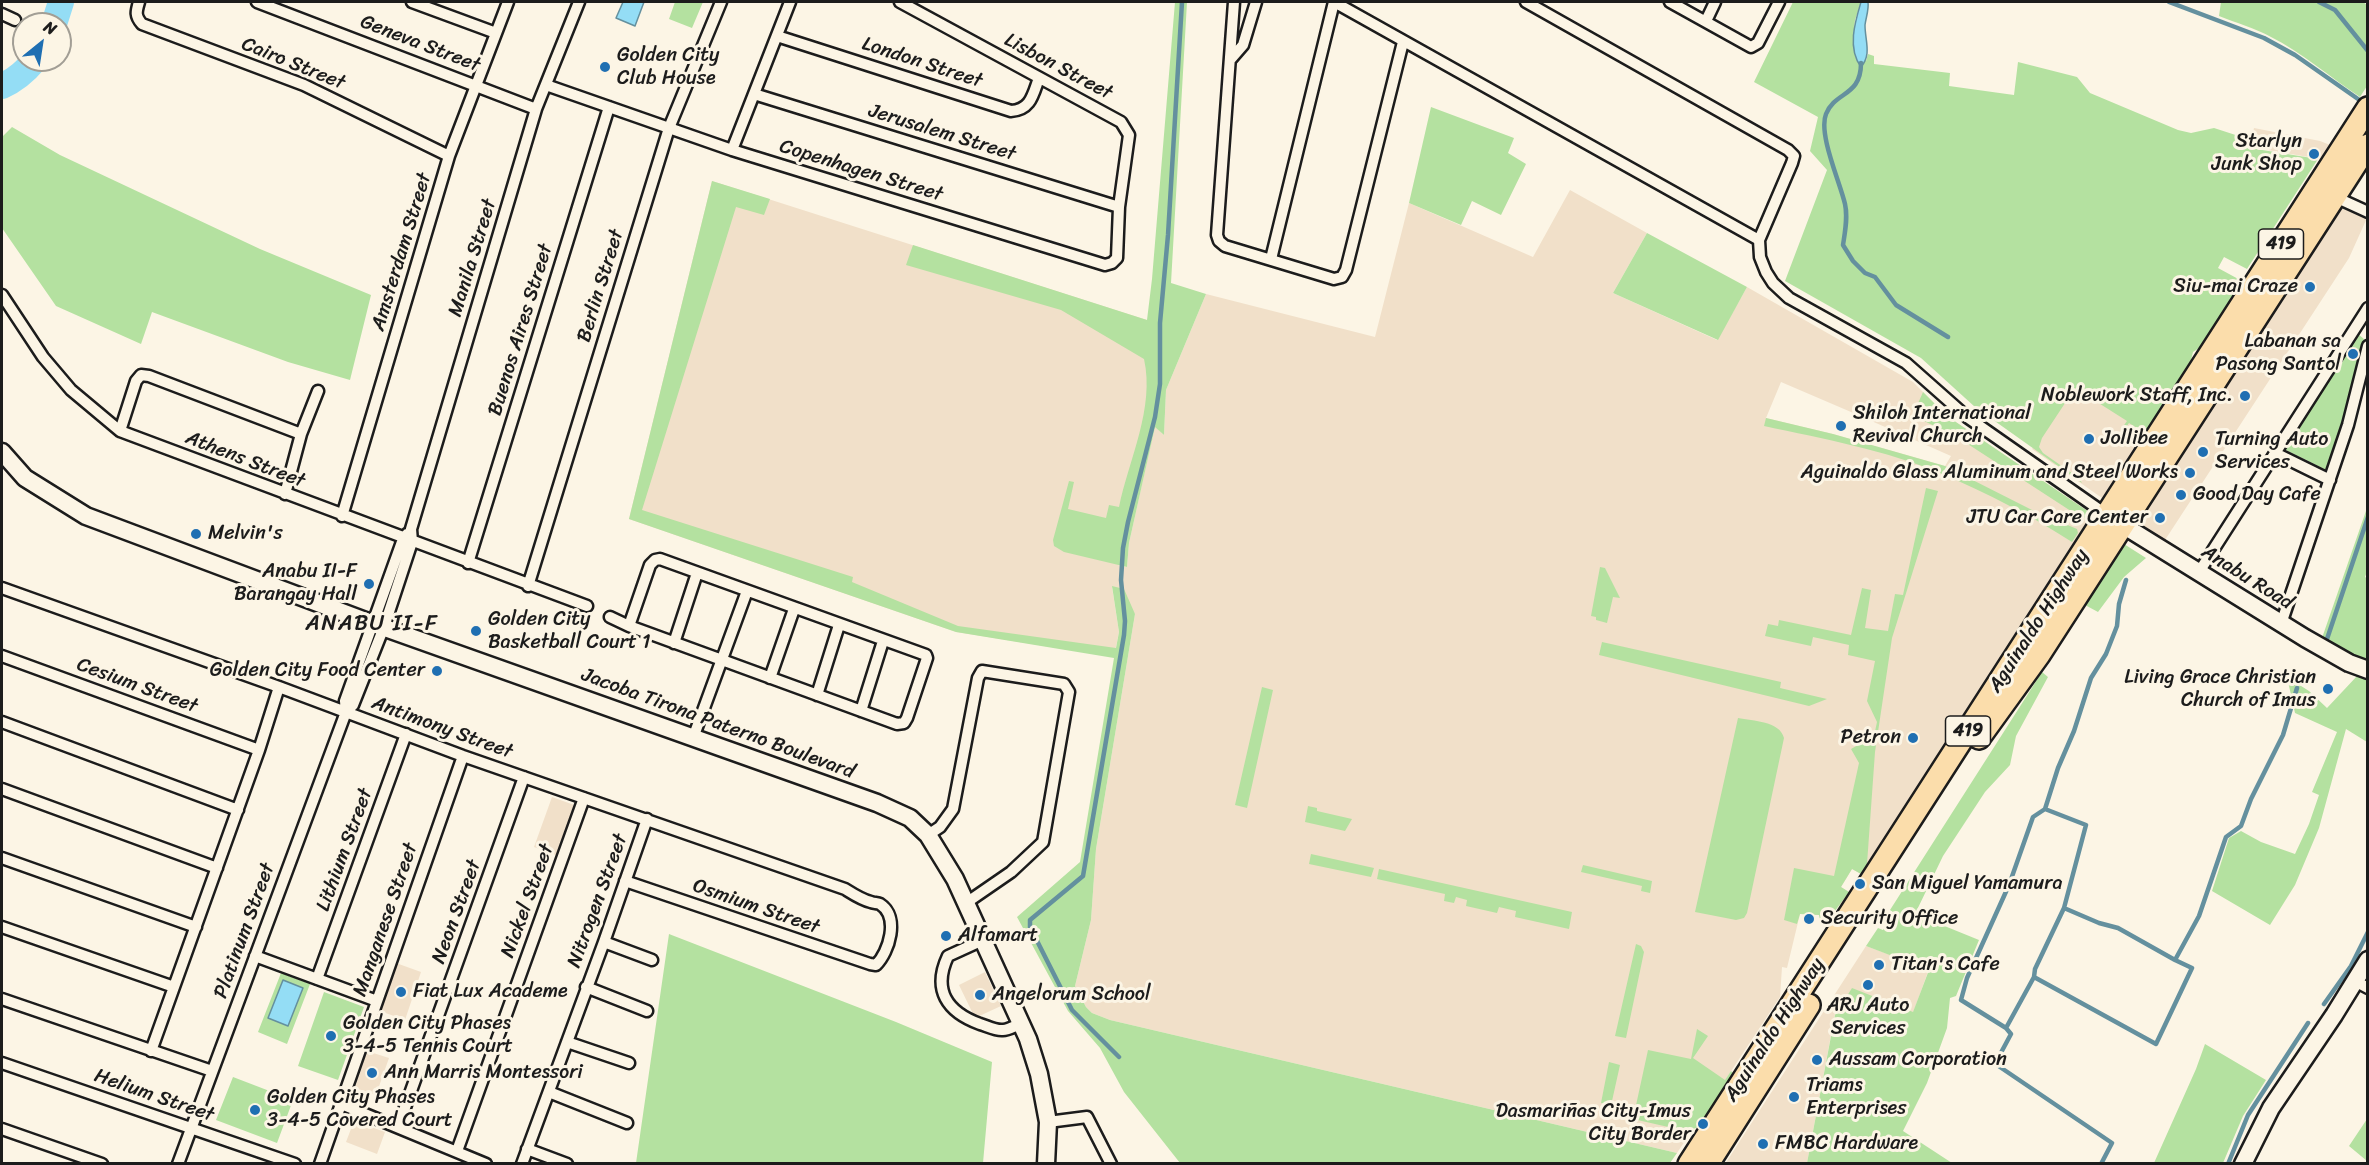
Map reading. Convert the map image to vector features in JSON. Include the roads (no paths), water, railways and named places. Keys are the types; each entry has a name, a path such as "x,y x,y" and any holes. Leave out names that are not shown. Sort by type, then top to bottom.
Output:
{"highway":[{"name":"Aguinaldo Highway","path":"1689,1164 2115,520 2325,193 2367,108"},
{"name":"Aguinaldo Highway","path":"2325,193 2367,145"},
{"name":"Aguinaldo Highway","path":"1708,1164 1966,757 2039,655 2115,520"}],"street":[{"name":"Cairo Street","path":"139,2 137,19 142,24 304,85 449,156"},
{"name":"Geneva Street","path":"257,2 536,109"},
{"path":"412,2 496,33"},
{"name":"Amsterdam Street","path":"342,516 449,156 508,2"},
{"name":"Manila Street","path":"378,625 411,529 536,109 579,2"},
{"name":"Berlin Street","path":"528,586 669,128 721,2"},
{"path":"732,150 790,2"},
{"name":"Lisbon Street","path":"900,2 1121,122 1129,135 1119,207"},
{"path":"1234,2 1217,235 1219,241 1225,246 1334,279 1342,277 1346,270 1403,42"},
{"path":"1229,60 1243,45 1256,2"},
{"path":"1271,259 1334,2 1759,240"},
{"path":"1526,2 1788,150 1794,156 1792,163 1759,240 1761,257 1773,283 1789,298 1906,363 1967,417 2115,520"},
{"path":"1670,2 1751,47 1755,47 1779,2"},
{"path":"1706,21 1715,2"},
{"name":"London Street","path":"777,36 1011,111 1027,106 1039,78"},
{"name":"Copenhagen Street","path":"546,85 732,150 1105,264 1112,263 1117,258 1119,207"},
{"name":"Jerusalem Street","path":"754,94 1119,207"},
{"name":"Buenos Aires Street","path":"468,563 609,107"},
{"path":"2325,193 2367,212"},
{"name":"Athens Street","path":"2,295 43,357 70,390 120,431 407,541 587,606"},
{"path":"2199,572 2367,308"},
{"path":"2281,624 2348,425 2367,346"},
{"path":"120,431 136,381 141,375 149,376 301,434"},
{"path":"285,494 301,434 318,391"},
{"name":"Jacoba Tirona Paterno Boulevard","path":"2,452 26,478 86,516 378,625 877,803 910,818 928,835 955,879 1020,1024 1039,1074 1048,1122 1046,1164"},
{"path":"2275,453 2330,480"},
{"name":"Anabu Road","path":"2115,520 2281,624 2349,663 2367,670"},
{"path":"610,617 629,626 674,643 897,724 904,723 927,661 926,655 660,559 650,565 629,626"},
{"path":"674,643 697,573"},
{"name":"Antimony Street","path":"2,588 279,687 463,756 845,889 870,902 879,904 887,912 891,931 882,959 876,965"},
{"path":"693,738 747,591"},
{"path":"771,678 794,609"},
{"name":"Platinum Street","path":"178,1164 346,712 353,705 378,625"},
{"path":"817,695 839,625"},
{"path":"861,711 882,641"},
{"name":"Cesium Street","path":"2,656 259,750"},
{"path":"928,835 940,827 953,809 978,678 982,671 1064,684 1068,687 1061,750 1043,842 1011,872 966,903"},
{"path":"151,1051 238,810 279,687"},
{"path":"2,722 238,810"},
{"name":"Lithium Street","path":"317,979 406,734"},
{"name":"Manganese Street","path":"320,1164 463,756"},
{"name":"Neon Street","path":"398,1127 524,777"},
{"path":"2,789 217,868"},
{"name":"Nickel Street","path":"456,1151 584,798"},
{"name":"Nitrogen Street","path":"522,1164 647,819"},
{"path":"2,858 196,927"},
{"name":"Osmium Street","path":"625,881 876,965"},
{"path":"2,927 174,987"},
{"path":"983,940 948,956 942,970 941,987 949,1005 967,1019 1002,1031 1020,1024"},
{"path":"604,942 652,960"},
{"path":"255,956 377,1001"},
{"path":"2243,1164 2271,1108 2361,985 2367,960"},
{"path":"586,987 647,1011"},
{"path":"2,999 212,1071"},
{"path":"567,1042 628,1063"},
{"name":"Helium Street","path":"2,1063 295,1164"},
{"path":"549,1092 627,1123"},
{"path":"341,1104 486,1164"},
{"path":"1048,1122 1087,1117 1111,1164"},
{"path":"2,1129 102,1164"},
{"path":"527,1149 567,1164"}],"water":[{"path":"623,2 644,2 635,26 616,18"},
{"path":"1861,2 1868,2 1868,11 1865,25 1867,52 1861,67 1854,52 1853,43"},
{"path":"283,980 303,988 288,1026 268,1018"}],"waterway":[{"path":"58,12 61,2"},
{"path":"1119,1057 1072,1010 1030,927 1030,920 1083,876 1124,635 1121,580 1123,548 1155,417 1160,384 1160,323 1168,235 1182,2"},
{"path":"2169,2 2264,38 2295,55 2358,99"},
{"path":"2319,2 2335,10 2368,51"},
{"path":"1861,63 1857,82 1830,107 1824,123 1827,145 1846,209 1843,245 1853,261 1865,273 1875,277 1896,305 1948,337"},
{"path":"2,86 23,72"},
{"path":"2327,639 2368,517"},
{"path":"2045,809 2091,678 2106,654 2117,626 2119,604 2126,580"},
{"path":"2101,1164 2112,1143 1997,1065 1996,1062 2011,1034 2006,1028 2034,977 2035,969 2064,908 2099,923 2118,928 2175,960 2199,916 2226,837 2241,826 2251,799 2283,735 2297,688"},
{"path":"2006,1028 1961,1000 1967,978 2009,885 2033,817 2045,809 2086,825 2064,908"},
{"path":"2324,1004 2351,966 2368,932"},
{"path":"2034,977 2156,1044 2192,968 2175,960"},
{"path":"2228,1164 2248,1115 2308,1023"}],"place":[{"name":"Golden City Club House","path":"605,67"},
{"name":"Starlyn Junk Shop","path":"2314,154"},
{"name":"Siu-mai Craze","path":"2310,287"},
{"name":"Labanan sa Pasong Santol","path":"2353,354"},
{"name":"Noblework Staff, Inc.","path":"2245,396"},
{"name":"Shiloh International Revival Church","path":"1841,426"},
{"name":"Jollibee","path":"2089,439"},
{"name":"Turning Auto Services","path":"2203,452"},
{"name":"Aguinaldo Glass Aluminum and Steel Works","path":"2190,473"},
{"name":"Good Day Cafe","path":"2181,495"},
{"name":"JTU Car Care Center","path":"2160,518"},
{"name":"Melvin's","path":"196,534"},
{"name":"Anabu II-F Barangay Hall","path":"369,584"},
{"name":"Golden City Basketball Court 1","path":"476,631"},
{"name":"Golden City Food Center","path":"437,671"},
{"name":"Living Grace Christian Church of Imus","path":"2328,689"},
{"name":"Petron","path":"1913,738"},
{"name":"San Miguel Yamamura","path":"1860,884"},
{"name":"Security Office","path":"1809,919"},
{"name":"Alfamart","path":"946,936"},
{"name":"Titan's Cafe","path":"1879,965"},
{"name":"ARJ Auto Services","path":"1868,985"},
{"name":"Fiat Lux Academe","path":"401,992"},
{"name":"Angelorum School","path":"980,995"},
{"name":"Golden City Phases 3-4-5 Tennis Court","path":"331,1036"},
{"name":"Aussam Corporation","path":"1817,1060"},
{"name":"Ann Marris Montessori","path":"372,1073"},
{"name":"Triams Enterprises","path":"1794,1097"},
{"name":"Golden City Phases 3-4-5 Covered Court","path":"255,1110"},
{"name":"Dasmariñas City-Imus City Border","path":"1703,1124"},
{"name":"FMBC Hardware","path":"1763,1144"}],"district":[{"name":"ANABU II-F","path":"372,624"}]}
